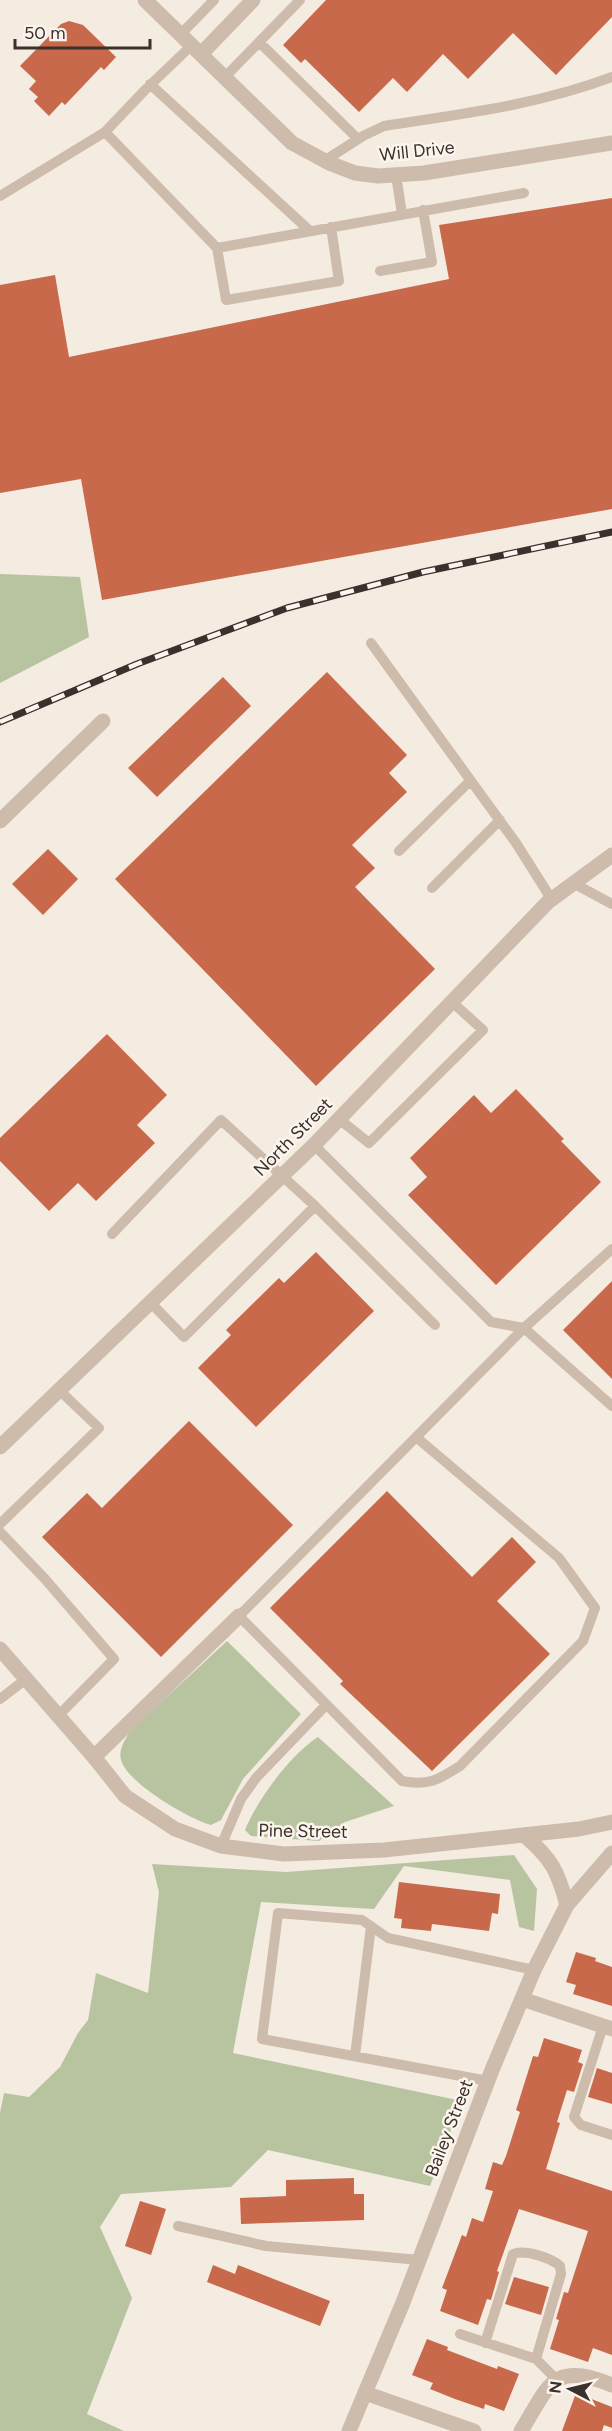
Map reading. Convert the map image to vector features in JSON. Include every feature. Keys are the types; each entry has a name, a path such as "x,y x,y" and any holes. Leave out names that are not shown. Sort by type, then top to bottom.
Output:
{"street":[{"name":"Will Drive","path":"145,0 292,143 355,173 378,176 424,173 612,143"},
{"path":"191,45 253,0"},
{"path":"0,821 103,721"},
{"name":"North Street","path":"0,1447 314,1145 552,900 612,855"},
{"path":"94,1756 239,1616"},
{"name":"Pine Street","path":"0,1649 94,1756 125,1796 176,1829 221,1846 295,1853 384,1850 579,1830 612,1822"},
{"path":"525,1836 541,1850 558,1874 567,1905"},
{"name":"Bailey Street","path":"349,2431 534,1970 567,1905 612,1853"},
{"path":"522,2000 608,2028"},
{"path":"521,2431 550,2386 557,2380 574,2374 592,2377 612,2385"},
{"path":"365,2393 474,2431"}],"lane":[{"path":"0,196 105,132 191,45 214,0"},
{"path":"225,78 300,0"},
{"path":"259,42 358,139"},
{"path":"324,160 384,126 522,105 612,77"},
{"path":"150,84 310,231"},
{"path":"105,132 217,248 226,300 339,281 331,226"},
{"path":"396,175 402,214"},
{"path":"217,248 524,193"},
{"path":"380,271 432,262 423,210"},
{"path":"371,643 500,820 552,900"},
{"path":"399,850 470,781"},
{"path":"432,888 500,820"},
{"path":"573,883 612,904"},
{"path":"339,1119 369,1143 483,1030 452,1002"},
{"path":"112,1234 221,1120 283,1175 435,1325"},
{"path":"314,1145 491,1322 524,1328 612,1406"},
{"path":"150,1302 184,1337 315,1206"},
{"path":"416,1437 560,1558 595,1608 583,1641 460,1766 437,1781 419,1784 402,1781 325,1706 239,1616 416,1437 524,1328 612,1249"},
{"path":"0,1524 99,1428 58,1389"},
{"path":"0,1532 45,1579 114,1659 58,1716"},
{"path":"0,1699 26,1679"},
{"path":"221,1846 241,1799 255,1778 325,1706"},
{"path":"488,2081 262,2039 278,1913 362,1920 388,1938 534,1970"},
{"path":"354,2056 371,1926"},
{"path":"608,2028 574,2117 581,2125 612,2135"},
{"path":"178,2226 266,2246 419,2260"},
{"path":"485,2343 513,2254 521,2251 553,2261 560,2266 561,2274 536,2359"},
{"path":"460,2334 536,2359 557,2380"}],"green space":[{"path":"0,574 80,577 89,637 0,683"},
{"path":"227,1641 301,1714 243,1779 221,1820 211,1825 188,1816 146,1789 126,1769 121,1760 121,1752 131,1730"},
{"path":"318,1737 394,1806 345,1822 319,1841 251,1836 245,1830 266,1792 297,1754"},
{"path":"514,1855 537,1889 534,1931 519,1927 510,1880 404,1866 374,1909 261,1902 233,2053 462,2101 430,2186 268,2150 231,2187 121,2194 100,2227 132,2298 87,2414 124,2431 0,2431 0,2113 4,2093 29,2097 60,2067 78,2033 88,2020 96,1973 148,1993 159,1892 152,1864 286,1872"}],"building":[{"path":"326,0 612,0 612,17 556,75 513,33 468,79 443,54 407,92 393,78 359,112 305,59 301,63 283,45"},
{"path":"69,21 83,25 116,57 104,70 101,67 65,105 62,102 49,116 34,101 38,97 29,89 36,81 20,66 61,24"},
{"path":"612,198 612,509 102,600 81,479 0,493 0,285 55,275 69,357 449,279 439,225"},
{"path":"327,672 407,755 389,773 407,792 352,845 375,868 355,887 435,969 316,1086 115,879"},
{"path":"223,677 251,706 157,797 128,768"},
{"path":"48,849 78,879 43,915 12,884"},
{"path":"107,1034 167,1095 137,1125 155,1143 96,1201 78,1183 49,1211 0,1161 0,1138"},
{"path":"516,1089 564,1139 561,1141 601,1182 496,1285 408,1195 427,1177 410,1158 474,1095 491,1113"},
{"path":"316,1252 374,1311 256,1427 198,1368 231,1335 226,1330 279,1278 284,1283"},
{"path":"612,1281 612,1379 563,1330"},
{"path":"189,1421 293,1525 161,1657 42,1537 87,1493 102,1508"},
{"path":"387,1491 472,1577 512,1537 536,1562 497,1601 550,1654 432,1771 340,1684 343,1681 270,1608"},
{"path":"399,1882 500,1894 498,1914 492,1913 489,1931 432,1924 431,1931 401,1928 402,1919 394,1918"},
{"path":"576,1952 596,1958 595,1961 612,1967 612,2006 573,1994 576,1985 566,1982"},
{"path":"544,2038 582,2050 578,2062 583,2064 574,2092 567,2090 546,2169 612,2191 612,2355 593,2348 588,2362 550,2349 559,2320 556,2319 564,2292 568,2293 588,2231 519,2209 497,2271 499,2272 491,2300 487,2299 478,2325 440,2311 447,2290 442,2288 462,2235 466,2237 472,2218 483,2222 493,2191 485,2189 493,2162 502,2165 506,2156 520,2112 516,2110 533,2056 538,2057"},
{"path":"597,2068 612,2073 612,2104 588,2097"},
{"path":"354,2178 354,2194 364,2194 364,2220 241,2224 240,2198 286,2196 286,2180"},
{"path":"140,2201 166,2209 151,2255 125,2246"},
{"path":"213,2265 235,2274 238,2265 330,2301 320,2326 207,2282"},
{"path":"514,2277 549,2287 541,2315 505,2304"},
{"path":"427,2339 448,2347 447,2350 497,2369 498,2366 519,2374 504,2411 485,2404 484,2409 455,2399 430,2389 433,2383 412,2375"},
{"path":"576,2393 612,2407 612,2428 604,2425 602,2431 562,2431"}],"railway":[{"path":"0,722 137,664 287,608 423,572 612,532"}]}
